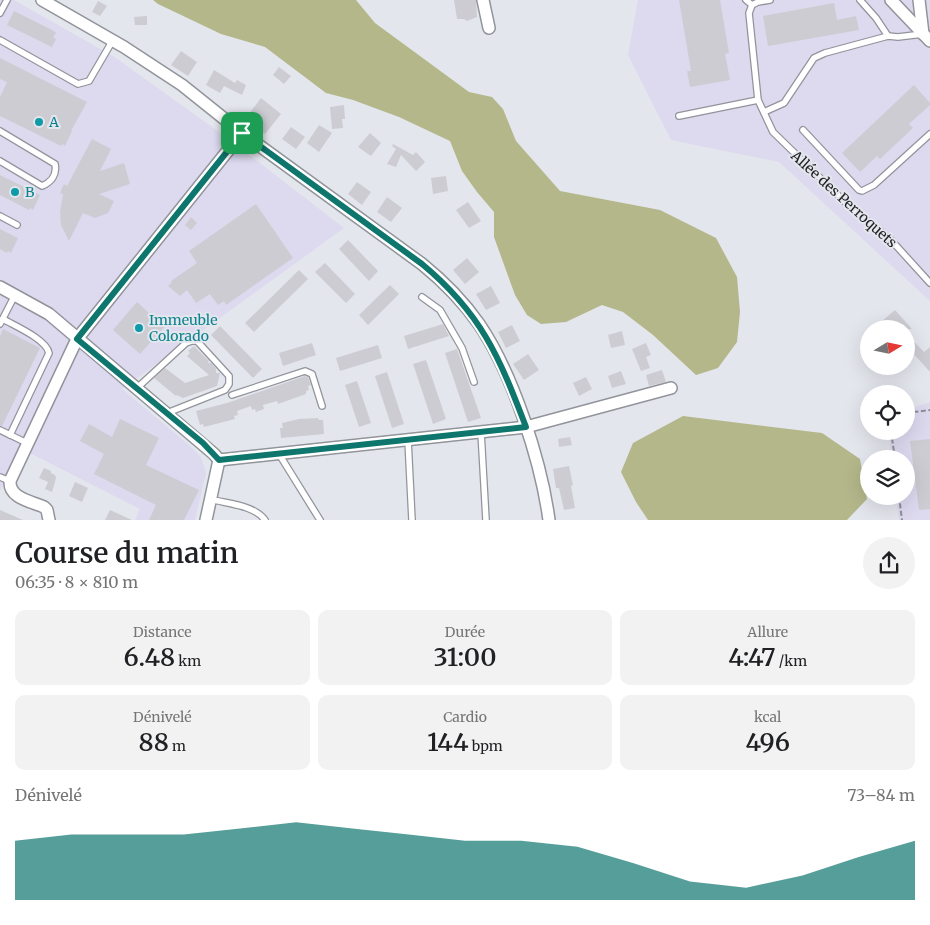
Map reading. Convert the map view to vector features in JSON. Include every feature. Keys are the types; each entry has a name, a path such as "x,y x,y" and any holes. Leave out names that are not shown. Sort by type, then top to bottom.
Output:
{"street":[{"path":"42,0 113,40 182,85 242,133 439,278 463,303 489,340 510,385 526,427 541,480 549,520"},
{"path":"483,0 489,28"},
{"path":"891,0 928,36"},
{"path":"918,0 928,36"},
{"path":"49,520 47,510 44,507 14,494 5,479 27,443 77,339 242,133"},
{"path":"1,289 15,294 49,314 206,446 219,460"},
{"path":"219,460 526,427 671,388"},
{"path":"206,520 219,460"}],"lane":[{"path":"0,13 7,0"},
{"path":"746,0 752,5"},
{"path":"679,116 758,100 749,13 752,5 770,0"},
{"path":"860,0 876,18 888,36"},
{"path":"764,112 784,102 814,58 825,53 888,36 928,36"},
{"path":"0,40 78,84 89,81 113,40"},
{"name":"Allée des Perroquets","path":"758,100 773,132 848,204 891,240 930,283"},
{"path":"803,130 859,190 874,185 930,134"},
{"path":"0,131 55,164 56,173 48,184 42,186 0,161"},
{"path":"0,216 17,225"},
{"path":"10,435 49,353 48,348 42,342 1,322 15,294"},
{"path":"422,298 440,310 462,348 474,382"},
{"path":"137,388 186,343 197,341 229,376 229,384 225,390 167,413"},
{"path":"232,396 306,371 312,374 322,406"},
{"path":"0,430 27,443"},
{"path":"481,432 486,520"},
{"path":"408,440 412,520"},
{"path":"279,454 320,520"},
{"path":"210,499 245,508 259,514 265,520"}],"path":[{"path":"915,412 930,410"},
{"path":"900,505 902,520"}],"shaded area":[{"path":"0,0 14,0 116,58 226,137 344,228 122,389 201,457 206,473 195,520 135,520 140,509 20,448 0,491"},
{"path":"638,0 930,0 930,301 779,162 671,140 628,55"},
{"path":"930,402 930,520 899,520 897,505 915,505 915,450 891,450 889,440 915,440 915,407"}],"green space":[{"path":"153,0 356,0 375,23 469,92 492,97 503,109 516,141 560,191 660,210 716,238 737,277 740,312 737,342 718,368 696,375 653,335 623,312 602,305 566,322 541,324 527,315 515,295 494,237 494,212 462,171 450,141 399,117 353,100 326,93 265,47 221,34"},
{"path":"683,416 822,433 860,459 861,505 847,520 648,520 636,502 621,472 633,443"}],"building":[{"path":"454,0 476,0 477,17 467,21 457,19"},
{"path":"679,0 720,0 729,53 725,54 730,80 690,87 687,71 691,71"},
{"path":"98,1 107,6 100,16 92,12"},
{"path":"834,3 837,20 856,16 859,30 768,46 763,16"},
{"path":"14,11 54,31 56,33 53,37 56,39 52,47 7,25"},
{"path":"147,16 147,25 135,25 134,17"},
{"path":"181,51 197,62 188,76 171,65"},
{"path":"0,58 87,102 65,146 62,144 61,146 0,116 0,97 7,82 0,79"},
{"path":"279,67 291,76 284,84 273,75"},
{"path":"214,70 235,83 237,80 246,85 242,95 224,86 220,93 206,85"},
{"path":"914,85 930,105 909,124 913,128 880,159 877,156 860,172 842,153"},
{"path":"261,98 281,114 265,134 245,119"},
{"path":"344,105 345,119 342,119 343,128 332,129 330,107"},
{"path":"319,125 332,133 319,152 307,143"},
{"path":"291,127 305,137 296,149 282,139"},
{"path":"370,133 381,143 371,156 358,147"},
{"path":"92,139 111,149 100,171 124,163 130,184 99,194 114,201 108,213 95,218 83,213 69,241 61,225 60,212 63,194 60,193 64,184 67,186"},
{"path":"393,144 413,155 416,152 425,162 416,171 401,155 396,167 387,164 396,149 392,146"},
{"name":"B","path":"0,175 40,195 33,210 30,208 29,210 0,195"},
{"path":"446,176 448,191 433,194 431,178"},
{"path":"357,182 371,192 362,205 348,194"},
{"path":"387,197 402,208 391,222 377,212"},
{"path":"468,202 481,221 469,228 456,210"},
{"path":"256,204 293,258 226,305 224,301 218,305 210,294 196,303 187,290 180,296 168,286 171,281 197,263 189,251"},
{"path":"191,217 197,223 191,230 185,225"},
{"path":"0,229 18,238 11,253 0,249"},
{"path":"348,240 378,271 369,281 339,249"},
{"path":"467,258 479,272 465,284 453,270"},
{"path":"325,263 355,294 346,303 315,272"},
{"path":"299,270 308,279 254,332 245,323"},
{"path":"390,285 399,294 368,325 359,315"},
{"path":"491,286 500,303 486,310 476,294"},
{"name":"Immeuble Colorado","path":"137,302 164,327 140,354 113,330"},
{"path":"895,310 904,320 883,320"},
{"path":"443,324 449,336 408,349 404,336"},
{"path":"512,325 520,341 506,348 498,332"},
{"path":"220,326 262,369 253,378 211,335"},
{"path":"3,329 40,348 2,426 0,425 0,336"},
{"path":"622,331 625,345 611,348 608,335"},
{"path":"915,342 924,352 930,347 930,372 915,355"},
{"path":"312,343 316,355 283,366 279,353"},
{"path":"646,343 651,355 646,357 650,368 641,371 632,349"},
{"path":"378,345 382,358 340,371 336,358"},
{"path":"194,346 209,361 208,363 211,363 216,369 216,373 220,373 217,386 183,398 176,396 154,378 165,368 185,383 209,375 187,356 190,353 188,351"},
{"path":"457,349 481,418 468,422 445,353"},
{"path":"528,354 539,370 524,380 513,364"},
{"path":"426,360 446,419 433,424 413,364"},
{"path":"662,370 666,382 649,386 646,375"},
{"path":"621,371 626,384 612,388 608,376"},
{"path":"387,372 404,424 392,428 375,376"},
{"path":"305,376 308,377 311,385 308,386 309,390 306,391 306,394 278,404 277,401 263,405 264,409 256,412 255,409 252,410 251,406 237,411 238,415 234,416 235,419 204,427 203,424 200,425 196,411 227,403"},
{"path":"586,377 592,389 579,396 573,383"},
{"path":"357,381 371,423 359,427 345,385"},
{"path":"318,418 323,420 324,434 281,438 280,428 283,428 282,423 299,419"},
{"path":"120,419 159,438 146,465 199,490 184,520 149,520 156,505 94,474 104,454 80,441 89,424 112,437"},
{"path":"570,437 572,445 559,447 558,439"},
{"path":"930,439 930,509 919,510 915,479 915,450 911,450 910,441"},
{"path":"569,466 575,508 564,510 559,488 556,488 553,469"},
{"path":"44,468 51,471 56,478 52,492 45,489 48,482 39,478"},
{"path":"75,482 88,488 82,502 69,496"},
{"path":"0,510 23,520 0,520"},
{"path":"110,510 132,520 105,520"}],"place":[{"name":"A","path":"39,122"},
{"name":"B","path":"15,192"},
{"name":"Immeuble Colorado","path":"139,328"}],"route":[{"path":"242,133 439,278 463,303 489,340 510,385 526,427 219,460 203,443 77,339 242,133"}]}
